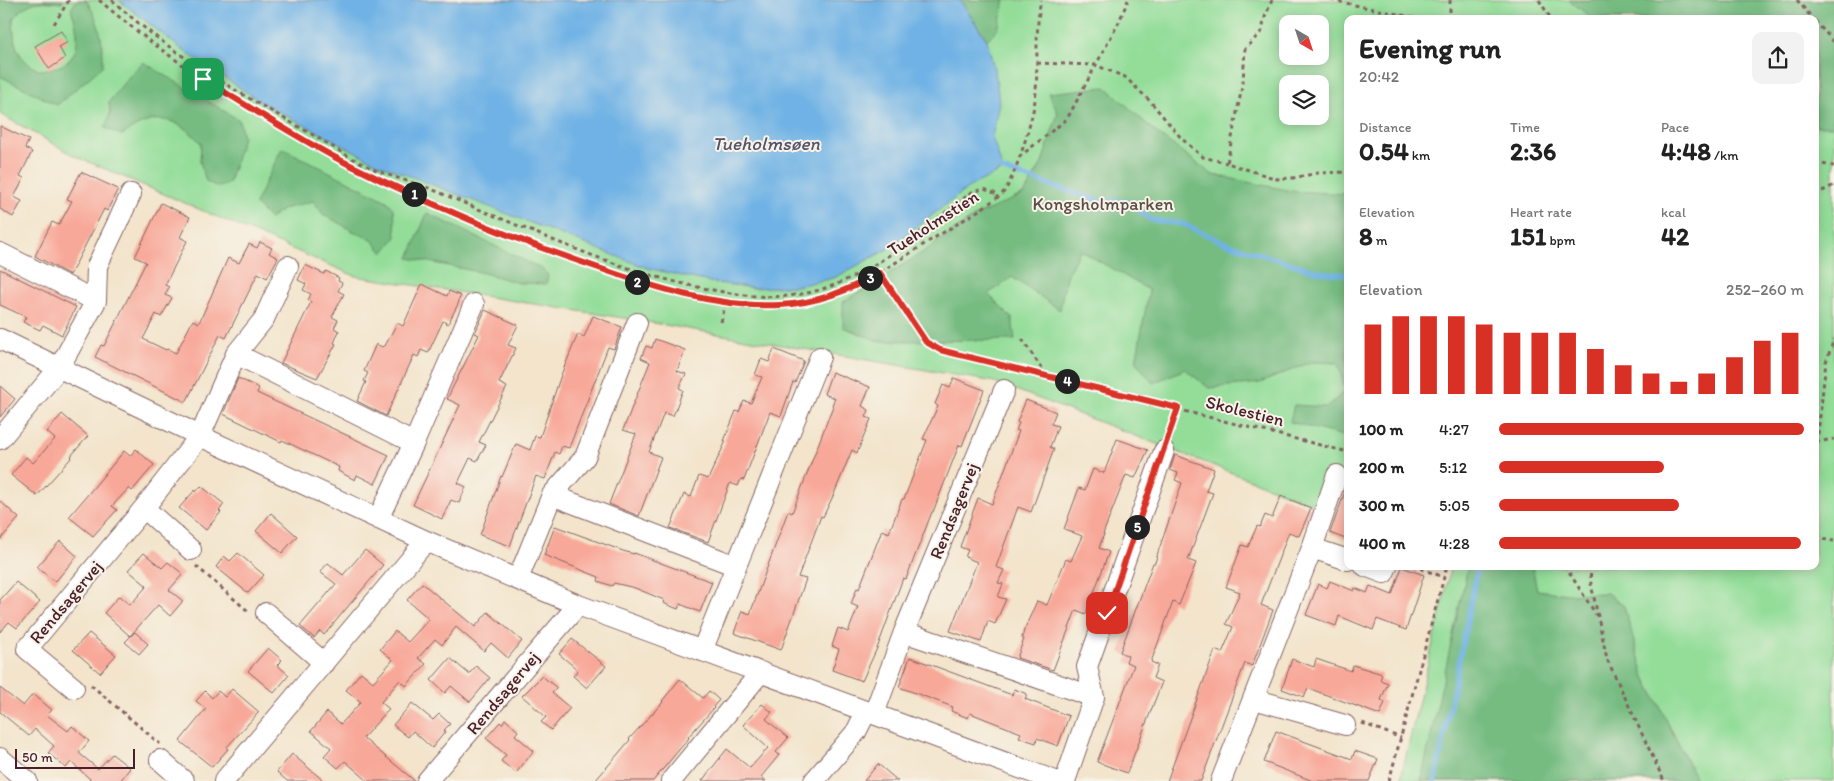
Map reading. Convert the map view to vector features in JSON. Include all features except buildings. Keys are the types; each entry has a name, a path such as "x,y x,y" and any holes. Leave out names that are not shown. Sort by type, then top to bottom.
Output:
{"street":[{"path":"0,439 59,368 96,301 97,266 131,194"},
{"path":"0,253 96,301"},
{"name":"Rendsagervej","path":"74,688 27,648 144,508 200,436 236,354 264,319 288,266"},
{"path":"378,519 414,443 474,304"},
{"path":"518,579 552,496 585,457 637,323"},
{"path":"0,339 200,436 378,519 578,605 1055,781"},
{"path":"236,354 414,443"},
{"path":"702,651 820,356"},
{"name":"Rendsagervej","path":"814,781 870,713 1007,382"},
{"path":"1065,781 1094,697 1087,667 1164,451"},
{"path":"1221,781 1312,548 1337,475"},
{"path":"552,496 736,566"},
{"path":"144,508 191,550"},
{"path":"224,781 426,541"},
{"path":"1312,548 1344,559"},
{"name":"Rendsagervej","path":"428,781 578,605"},
{"path":"266,614 324,663"},
{"path":"904,632 1094,697"},
{"path":"671,781 761,672"},
{"path":"1254,699 1345,725"},
{"path":"0,758 27,781"},
{"path":"160,760 184,781"}],"path":[{"path":"54,24 69,0"},
{"name":"Tueholmstien","path":"99,0 203,79 354,166 428,200 536,247 659,289 726,302 763,305 802,303 848,290 880,273 1005,192 1030,124 1036,95 1038,14 1042,0"},
{"path":"112,0 157,39 197,66 257,104 372,168 427,188 566,246 642,274 677,284 764,298 794,296 818,291 846,281 878,262 972,192 984,189 1000,196"},
{"path":"1019,158 1067,119 1119,22 1128,0"},
{"path":"1227,163 1243,82 1245,49 1262,31 1272,0"},
{"path":"1331,0 1402,15"},
{"path":"1450,0 1450,15"},
{"path":"1539,0 1548,15"},
{"path":"1797,0 1810,15"},
{"path":"1819,26 1834,42"},
{"path":"1037,63 1095,65 1125,77 1150,101 1182,139 1203,157 1277,179 1318,173 1344,172"},
{"path":"1819,164 1834,166"},
{"path":"1819,193 1834,185"},
{"name":"Skolestien","path":"880,273 926,342 940,350 1344,451"},
{"path":"722,322 726,302"},
{"path":"1022,339 1046,375"},
{"path":"1819,418 1826,362 1834,339"},
{"path":"1007,382 1013,368"},
{"path":"1164,451 1178,408"},
{"path":"1819,442 1834,439"},
{"path":"1819,539 1834,541"},
{"path":"191,550 192,562 249,611 266,614"},
{"path":"1424,570 1444,577"},
{"path":"1389,781 1446,570"},
{"path":"1568,570 1599,620"},
{"path":"1591,570 1590,579 1607,659 1664,781"},
{"path":"74,688 86,680 165,747 160,760"},
{"path":"1345,725 1348,718 1401,738"}],"green space":[{"name":"Kongsholmparken","path":"0,0 1834,0 1834,781 1400,781 1450,570 1819,570 1819,15 1344,15 1344,480 1321,507 995,382 636,320 355,276 75,156 0,114"},
{"path":"0,0 63,0 61,3 34,3 24,8 13,19 17,49 30,65 38,70 63,65 75,52 77,32 71,9 77,0 86,0 95,16 100,32 103,66 57,105 0,76"},
{"path":"960,0 1005,0 998,29 987,40"},
{"path":"1569,0 1834,0 1834,126 1819,126 1819,15 1588,15"},
{"path":"143,62 239,120 243,137 229,183 217,187 206,181 200,162 201,143 178,124 165,120 150,121 122,135 105,128 110,114 109,102"},
{"path":"1106,87 1158,134 1213,175 1292,191 1344,194 1344,387 1338,363 1311,362 1260,383 1209,388 1185,369 1153,383 1136,362 1149,290 1080,250 1066,277 1060,310 1012,277 988,294 1012,318 1015,340 878,341 843,327 843,302 920,254 975,216 1024,194 1042,163 1058,113 1048,93"},
{"path":"282,148 387,201 394,209 396,237 383,253 372,240 323,214 313,201 283,209 270,219 255,204"},
{"path":"427,213 542,269 548,275 546,284 519,283 484,273 409,258"},
{"path":"1344,392 1344,436 1290,422 1294,405 1327,407"},
{"path":"1467,570 1533,570 1537,590 1567,594 1607,593 1624,606 1644,675 1697,781 1421,781"}],"water":[{"name":"Tueholmsøen","path":"119,0 960,0 987,40 996,77 999,103 992,137 1003,170 969,187 886,250 834,278 796,286 755,288 709,282 647,268 379,164 266,105 184,51"}],"waterway":[{"path":"1003,170 1100,201 1127,201 1151,220 1183,224 1225,243 1319,272 1344,275"},
{"path":"1435,781 1477,570"}],"route":[{"path":"203,79 339,159 369,174 536,247 659,289 729,302 781,305 802,303 828,297 848,290 880,273 926,342 940,350 1178,408 1107,613"}]}
